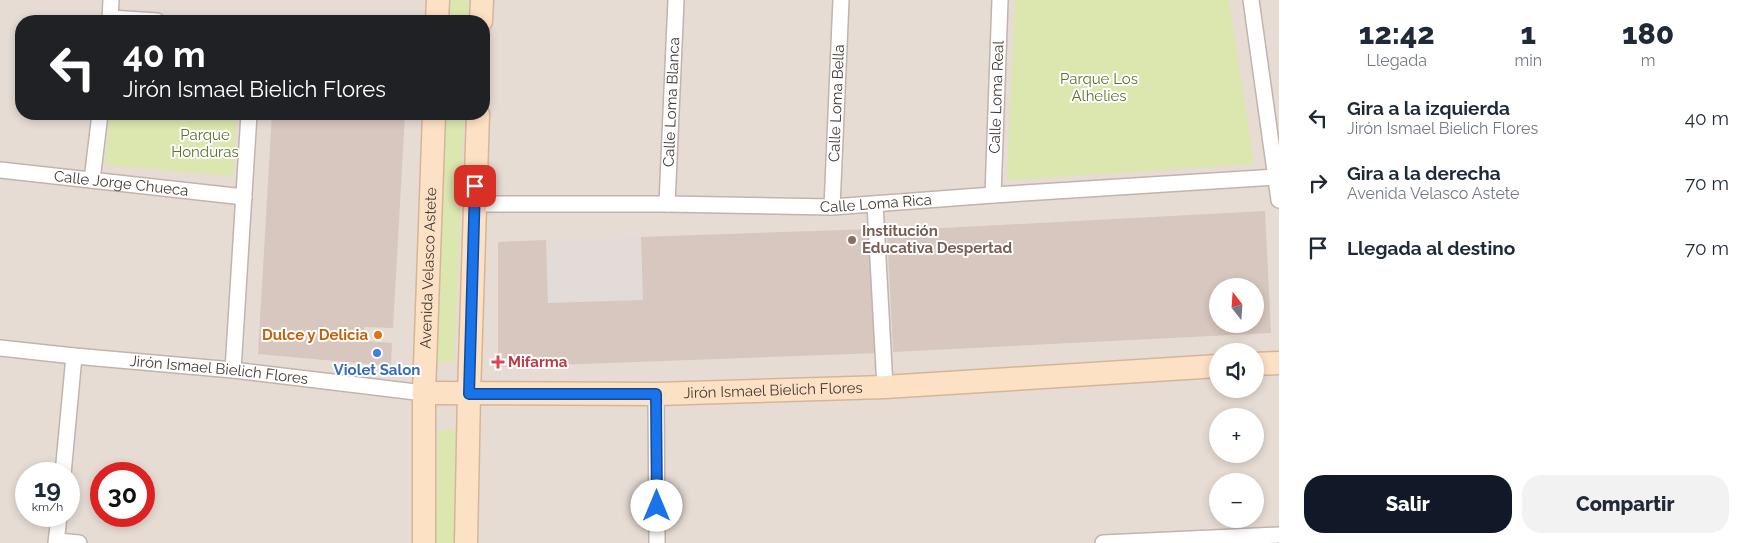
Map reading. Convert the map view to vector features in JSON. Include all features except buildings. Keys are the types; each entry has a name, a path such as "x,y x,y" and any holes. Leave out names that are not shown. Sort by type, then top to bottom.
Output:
{"main road":[{"path":"437,15 438,0"},
{"path":"481,15 482,0"},
{"name":"Avenida Velasco Astete","path":"424,543 424,393 434,120"},
{"path":"466,543 478,120"},
{"path":"1264,364 1279,363"},
{"name":"Jirón Ismael Bielich Flores","path":"424,393 656,394 885,387 1209,367"}],"street":[{"path":"110,15 111,0"},
{"name":"Calle Loma Blanca","path":"667,204 676,0"},
{"name":"Calle Loma Bella","path":"832,207 841,0"},
{"name":"Calle Loma Real","path":"993,195 1000,0"},
{"path":"1251,0 1279,200"},
{"path":"92,180 99,120"},
{"path":"233,370 249,120"},
{"name":"Calle Jorge Chueca","path":"0,170 244,197"},
{"name":"Calle Loma Rica","path":"475,204 667,204 832,207 1276,177"},
{"path":"875,204 885,387"},
{"name":"Jirón Ismael Bielich Flores","path":"0,348 233,370 424,393"},
{"path":"64,462 74,356"},
{"path":"656,394 657,543"},
{"path":"58,527 56,542 79,543"},
{"path":"1103,543 1166,542 1279,535"}],"shaded area":[{"path":"0,0 1279,0 1279,543 0,543"},
{"path":"641,237 643,300 548,303 546,240"}],"green space":[{"path":"448,0 469,0 468,15 447,15"},
{"name":"Parque Los Alhelies","path":"1015,0 1229,0 1254,164 1007,180"},
{"name":"Parque Honduras","path":"109,120 237,120 233,176 105,165"},
{"path":"444,120 464,120 454,362 436,362"},
{"path":"438,430 457,430 456,543 436,543"}],"place":[{"name":"Institución Educativa Despertad","path":"852,240"},
{"name":"Dulce y Delicia","path":"378,335"},
{"name":"Violet Salon","path":"377,353"},
{"name":"Mifarma","path":"498,362"}],"route":[{"path":"475,186 469,394 656,394 657,506"}]}
